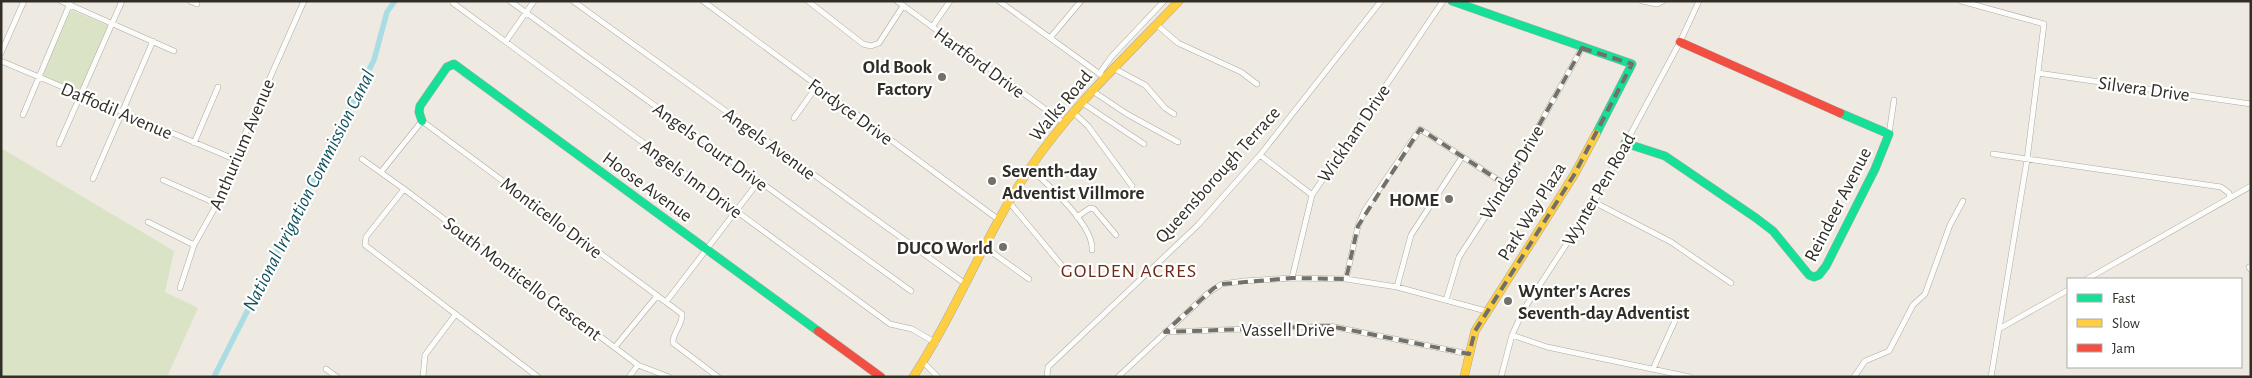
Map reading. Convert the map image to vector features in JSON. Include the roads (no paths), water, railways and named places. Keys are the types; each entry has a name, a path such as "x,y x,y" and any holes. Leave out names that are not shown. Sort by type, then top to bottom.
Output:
{"street":[{"path":"1,53 24,1"},
{"path":"61,1 71,3 174,51"},
{"path":"59,144 122,1"},
{"path":"190,1 197,4"},
{"name":"Anthurium Avenue","path":"180,288 194,245 217,204 234,159 304,1"},
{"name":"Angels Court Drive","path":"510,1 911,290"},
{"path":"506,41 534,1"},
{"name":"Angels Avenue","path":"573,1 967,285"},
{"name":"Fordyce Drive","path":"703,1 1000,220"},
{"path":"808,1 863,44 871,46 879,43 903,6"},
{"name":"Hartford Drive","path":"897,1 1064,123"},
{"path":"932,27 950,1"},
{"path":"1000,1 1101,76 1112,56 1164,1"},
{"path":"1050,38 1082,1"},
{"name":"Walks Road","path":"913,377 936,343 1009,201 1030,168 1101,76 1113,68 1179,1"},
{"name":"Queensborough Terrace","path":"1047,377 1048,367 1198,225 1260,155 1381,1"},
{"name":"Wickham Drive","path":"1292,278 1312,195 1443,1"},
{"path":"1452,1 1582,48"},
{"path":"1642,1 1657,4 1663,1"},
{"name":"Wynter Pen Road","path":"1501,377 1512,335 1524,309 1594,202 1680,42 1699,1"},
{"path":"1961,1 2044,24 2027,160 1991,377"},
{"path":"23,115 71,3"},
{"name":"Angels Inn Drive","path":"453,3 890,324 912,329 936,343"},
{"path":"1157,25 1178,43 1241,72 1257,84"},
{"path":"93,179 152,41"},
{"name":"Reindeer Avenue","path":"1625,143 1665,156 1756,218 1773,231 1802,268 1814,277 1819,275 1826,266 1875,169 1889,134 1680,42"},
{"name":"Park Way Plaza","path":"1464,377 1475,331 1574,175 1632,64 1582,48"},
{"name":"Windsor Drive","path":"1446,300 1459,257 1506,185 1582,48"},
{"name":"Daffodil Avenue","path":"1,61 234,159"},
{"name":"Hoose Avenue","path":"422,121 419,112 420,106 447,67 450,64 454,64 881,377"},
{"path":"1113,68 1146,85 1165,108 1174,114"},
{"name":"Silvera Drive","path":"2038,73 2251,104"},
{"path":"794,118 817,86"},
{"path":"194,143 218,87"},
{"path":"1091,90 1127,114 1178,142"},
{"path":"1889,134 1894,100"},
{"path":"1081,102 1144,144"},
{"path":"1073,112 1088,126 1132,186"},
{"path":"381,172 422,121"},
{"name":"Monticello Drive","path":"422,121 682,314 682,319 673,339 674,343 718,377"},
{"path":"1346,279 1358,226 1365,210 1420,129 1506,185"},
{"path":"1993,154 2221,187 2229,193 2230,198"},
{"path":"1260,155 1312,195"},
{"path":"1397,287 1411,235 1462,157"},
{"name":"South Monticello Crescent","path":"362,159 638,365 669,377"},
{"path":"1030,168 1077,217 1092,240 1092,250"},
{"path":"163,180 217,204"},
{"path":"666,302 759,181"},
{"path":"2089,278 2251,186"},
{"path":"404,189 366,237 365,245 538,377"},
{"path":"1009,201 1068,273"},
{"path":"1854,377 1865,361 1889,350 1913,305 1925,294 1950,225 1963,201"},
{"path":"1594,202 1671,242 1731,283"},
{"path":"1077,217 1090,208 1094,209 1116,235"},
{"path":"148,222 194,245"},
{"path":"986,248 1029,279"},
{"path":"1118,377 1164,332 1214,288 1244,281 1292,278 1346,279 1397,287 1486,311"},
{"path":"1999,330 2067,291"},
{"path":"615,347 657,296"},
{"path":"1653,370 1679,312"},
{"path":"423,377 424,355 455,315"},
{"name":"Vassell Drive","path":"1164,332 1330,326 1469,354"},
{"path":"1512,335 1547,347 1690,377"},
{"path":"923,362 938,377"},
{"path":"629,377 638,365"},
{"path":"326,369 337,377"}],"waterway":[{"name":"National Irrigation Commission Canal","path":"214,377 374,60 387,12 395,1"}],"place":[{"name":"Old Book Factory","path":"942,77"},
{"name":"Seventh-day Adventist Villmore","path":"992,181"},
{"name":"HOME","path":"1449,199"},
{"name":"DUCO World","path":"1003,247"},
{"name":"Wynter's Acres Seventh-day Adventist","path":"1508,301"}],"district":[{"name":"GOLDEN ACRES","path":"1129,270"}]}
